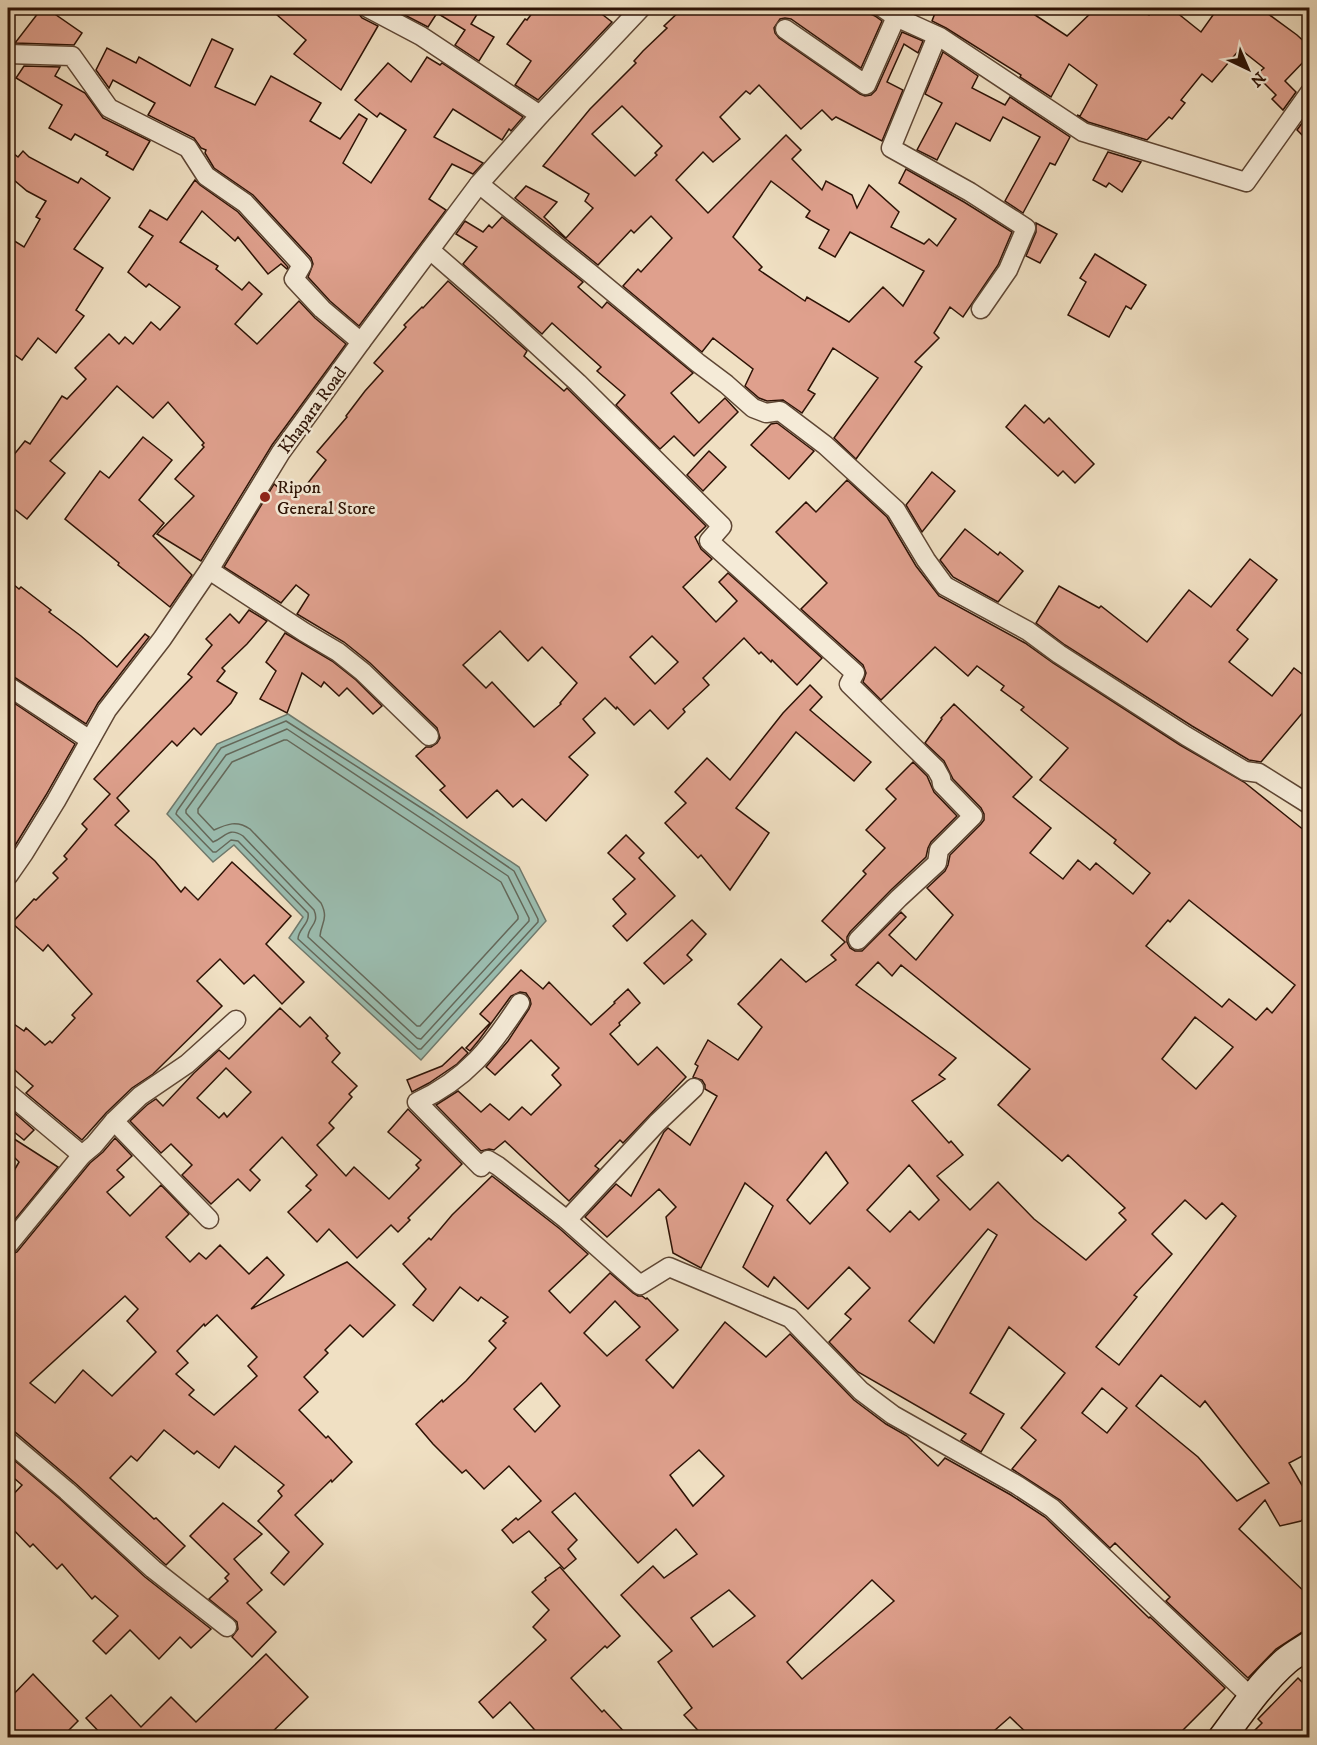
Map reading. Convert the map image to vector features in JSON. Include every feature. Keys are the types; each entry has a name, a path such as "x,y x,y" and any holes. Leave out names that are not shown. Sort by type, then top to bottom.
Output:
{"street":[{"path":"368,8 421,36 540,115"},
{"name":"Khapara Road","path":"8,876 51,810 107,710 162,639 209,570 281,452 361,342 479,184 540,115 641,8"},
{"path":"785,29 866,85 889,12 937,36 1083,132 1246,182 1310,92"},
{"path":"937,36 891,148 970,192 1026,228 1008,270 981,309"},
{"path":"8,54 72,56 108,108 188,148 206,176 245,203 302,265 294,279 322,309 361,342"},
{"path":"479,184 753,408 766,413 780,411 825,445 896,510 926,560 945,586 1028,630 1059,654 1186,736 1245,771 1259,773 1310,805"},
{"path":"430,250 578,383 722,526 709,541 855,673 849,684 936,769 942,784 973,816 939,850 937,863 858,940"},
{"path":"209,570 304,632 338,651 429,736"},
{"path":"8,686 90,740"},
{"path":"520,1003 501,1032 468,1070 438,1093 417,1102 481,1167 488,1160 567,1220 640,1285 669,1267 790,1318 861,1391 893,1415 1017,1485 1052,1508 1252,1698"},
{"path":"8,1245 82,1155 94,1145 114,1121 140,1096 187,1064 237,1020"},
{"path":"567,1220 657,1123 694,1088"},
{"path":"8,1093 82,1155"},
{"path":"114,1121 209,1219"},
{"path":"8,1441 153,1569 227,1627"},
{"path":"1222,1737 1252,1698 1286,1660 1310,1645"}],"water":[{"path":"288,714 519,867 546,921 421,1060 289,938 303,917 234,845 213,862 167,814 217,744"}],"building":[{"path":"42,8 46,8 82,33 74,45 15,43"},
{"path":"269,8 357,8 362,18 378,26 341,90 294,54 306,40"},
{"path":"391,8 481,8 471,24 494,37 479,61 455,45 465,30 437,13 428,27"},
{"path":"536,8 594,8 612,22 538,100 515,85 531,61 507,44"},
{"path":"683,8 858,8 882,21 861,68 791,19 780,19 774,28 779,38 865,96 871,95 876,90 902,32 923,41 918,53 904,44 887,82 903,90 882,141 836,117 832,120 822,110 801,129 759,85 750,94 746,91 720,117 740,139 713,162 703,152 676,180 708,213 786,135 801,150 792,159 822,190 826,181 852,195 857,208 869,185 899,212 891,227 924,244 929,239 937,246 956,219 899,183 906,169 1012,232 998,265 963,317 950,307 934,333 939,338 915,362 922,367 856,459 834,438 878,378 833,348 808,390 815,394 802,413 783,400 767,401 759,398 745,386 753,369 713,338 702,352 623,286 638,269 641,272 672,238 651,216 634,233 631,230 598,265 515,198 526,186 557,202 544,217 566,238 593,208 585,201 589,194 543,166 590,109 667,28 664,26","holes":["622,106 662,146 655,153 657,155 635,176 592,134","771,181 810,211 806,217 829,230 819,248 835,257 850,232 924,271 903,306 883,287 849,322 807,297 805,301 759,270 762,267 733,237"]},
{"path":"937,8 1041,8 1035,15 1067,36 1096,8 1137,8 1149,15 1155,8 1171,8 1201,32 1218,8 1260,8 1310,47 1310,55 1285,81 1296,92 1283,110 1272,99 1276,95 1256,75 1264,68 1240,49 1212,82 1202,74 1181,100 1185,103 1172,119 1169,117 1147,140 1088,122 1077,115 1080,116 1097,85 1069,64 1051,97 1020,77 1021,75 932,21"},
{"path":"212,39 233,49 215,87 255,105 271,76 321,103 310,121 340,139 359,114 367,119 343,163 371,183 406,130 380,113 377,117 355,100 388,63 411,82 427,57 440,65 442,63 523,117 511,131 509,129 502,140 453,109 434,137 483,163 473,174 452,164 429,199 446,210 359,326 330,301 308,277 313,264 311,258 253,195 214,168 205,153 206,150 201,148 194,138 148,115 155,103 113,80 109,88 96,70 107,48 136,63 139,57 190,86"},
{"path":"943,52 978,76 972,88 1005,105 1010,97 1070,137 1055,165 1050,163 1023,213 1005,201 1040,137 1003,117 990,141 956,123 937,160 917,150 942,103 925,94"},
{"path":"24,66 60,67 55,76 85,93 103,118 150,141 133,170 106,155 108,152 75,134 71,140 49,128 62,105 16,78"},
{"path":"1310,112 1310,143 1297,130"},
{"path":"8,149 18,157 23,151 29,157 78,183 81,178 110,198 74,249 103,268 76,310 84,316 56,353 38,338 22,360 8,350 8,249 13,240 24,247 40,219 36,217 46,201 27,191 8,175"},
{"path":"1108,152 1141,162 1122,192 1109,183 1106,187 1093,180"},
{"path":"195,180 238,212 288,267 287,269 281,264 268,274 238,237 235,241 202,211 180,242 218,266 216,269 242,290 249,282 262,294 235,324 257,344 299,301 346,344 272,445 201,561 157,534 194,496 175,479 204,447 202,445 204,443 168,402 153,418 117,386 50,461 65,473 27,519 8,504 8,462 25,441 30,444 62,396 67,399 86,379 75,368 109,334 119,344 125,337 133,344 151,322 160,330 180,307 149,284 146,287 128,272 153,236 139,227 150,210 167,220"},
{"path":"502,217 583,282 578,287 602,308 607,302 693,373 671,393 699,423 725,398 738,412 694,456 674,436 660,449 616,405 625,395 597,371 601,367 552,323 542,334 463,264 477,247 456,234 465,221 483,232 489,225 492,228"},
{"path":"1036,223 1057,234 1040,263 1026,256 1036,232"},
{"path":"1095,254 1146,285 1131,309 1126,306 1109,337 1068,315 1086,282 1080,278"},
{"path":"448,281 527,351 524,356 564,391 567,388 706,526 695,537 701,549 712,559 683,587 716,622 737,601 719,582 728,573 822,658 797,685 772,660 771,662 761,652 759,654 744,638 703,678 709,685 683,709 685,712 668,729 650,710 634,725 605,698 583,719 595,733 569,757 588,775 546,821 522,799 513,807 497,790 467,818 440,790 445,786 416,756 426,747 437,743 440,738 437,728 370,663 344,642 297,614 309,595 296,585 281,603 224,567 274,484 287,495 290,492 297,497 326,460 317,452 383,371 374,363 406,327 404,325","holes":["500,631 528,661 542,647 577,683 561,704 534,727 492,682 486,688 463,665","652,636 678,662 655,684 630,657"]},
{"path":"1025,405 1044,423 1049,418 1094,464 1075,483 1063,471 1058,476 1006,427"},
{"path":"777,423 814,451 789,479 751,445 771,424"},
{"path":"143,437 172,460 139,500 164,523 153,536 192,575 170,607 65,519 100,471 109,478"},
{"path":"709,451 726,467 703,491 687,475"},
{"path":"932,472 955,491 922,532 906,505"},
{"path":"847,480 887,517 916,566 939,596 1025,643 1180,745 1244,782 1310,835 1310,1452 1289,1463 1310,1499 1310,1512 1301,1521 1280,1526 1265,1500 1239,1529 1310,1597 1310,1625 1276,1649 1248,1678 1166,1601 1170,1597 1115,1543 1110,1548 1060,1500 1012,1469 1036,1440 1021,1428 1065,1373 1009,1327 970,1393 1004,1414 981,1452 961,1440 966,1434 858,1372 829,1342 851,1319 845,1314 870,1288 849,1267 808,1309 774,1277 768,1287 743,1267 773,1206 745,1183 701,1268 673,1253 666,1217 676,1207 659,1189 607,1237 585,1217 616,1184 631,1196 668,1128 690,1145 717,1096 705,1089 702,1080 693,1077 698,1066 695,1064 708,1040 738,1060 762,1027 738,1004 781,959 806,982 836,960 831,955 845,942 822,921 866,874 863,871 885,848 866,830 896,799 886,789 913,762 927,776 934,792 957,816 931,842 926,857 850,932 847,942 855,951 862,951 901,912 906,917 889,935 916,960 953,915 927,888 945,871 950,855 984,820 981,808 953,779 944,761 925,743 941,718 954,704 1032,777 1013,797 1051,828 1030,853 1063,879 1078,860 1090,870 1096,863 1133,894 1150,873 1114,843 1116,840 1040,780 1068,748 1021,710 1024,707 1001,690 1004,686 977,666 968,676 935,647 881,700 863,682 866,673 863,665 801,609 827,583 776,532 806,502 816,512","holes":["1189,900 1295,985 1272,1013 1267,1008 1256,1020 1229,999 1222,1007 1146,946 1168,920 1170,922","878,962 892,976 901,965 1030,1069 998,1105 1062,1161 1068,1155 1125,1208 1119,1213 1126,1220 1086,1260 1034,1219 998,1182 970,1210 937,1176 963,1155 951,1141 949,1143 912,1101 945,1079 939,1075 956,1058 856,985","1195,1017 1233,1047 1196,1089 1162,1059","826,1152 848,1183 810,1224 787,1200","909,1165 939,1200 919,1220 910,1211 890,1232 867,1210","1185,1200 1206,1219 1222,1203 1236,1216 1119,1365 1096,1347 1137,1297 1134,1295 1172,1254 1152,1234","988,1229 997,1235 934,1343 909,1321","1161,1375 1200,1407 1205,1401 1269,1483 1237,1501 1198,1457 1136,1406","1102,1388 1127,1408 1107,1433 1082,1413"]},
{"path":"965,529 998,555 1000,552 1023,571 998,602 953,577 940,560"},
{"path":"1250,559 1277,580 1237,630 1248,639 1229,662 1272,696 1294,668 1310,680 1310,704 1261,762 1249,760 1192,726 1065,645 1036,623 1059,586 1099,608 1101,606 1147,642 1189,590 1211,607"},
{"path":"8,580 51,610 49,612 117,667 145,634 149,637 98,703 86,724 8,675"},
{"path":"249,610 267,621 222,668 225,671 217,681 237,693 231,703 201,735 194,728 177,746 172,741 117,798 129,811 115,825 155,861 181,892 185,887 198,900 232,862 291,916 266,944 304,982 282,1004 254,975 244,984 220,959 197,981 222,1006 153,1074 132,1088 82,1140 26,1093 33,1086 8,1064 8,1020 24,1031 26,1028 45,1045 50,1041 52,1043 75,1018 72,1015 92,994 48,945 43,951 12,923 58,878 53,873 67,859 64,856 87,829 82,824 110,794 94,779 192,677 188,674 212,645 206,639 230,614 239,623"},
{"path":"285,633 332,661 356,680 382,706 373,714 347,688 339,696 324,682 321,687 302,673 287,713 260,699 276,671 266,662"},
{"path":"810,685 822,697 810,710 871,762 854,781 796,732 736,808 769,833 730,890 701,855 698,858 665,823 686,803 675,792 707,758 730,780 783,713"},
{"path":"8,699 75,744 8,857"},
{"path":"626,835 644,853 639,858 675,896 627,941 613,926 626,914 613,899 635,879 608,853"},
{"path":"692,920 706,934 687,955 692,960 664,984 644,963"},
{"path":"521,970 543,989 549,982 591,1025 628,989 640,1003 610,1034 638,1065 657,1047 686,1077 623,1143 620,1140 595,1166 599,1169 569,1201 505,1141 494,1150 481,1151 436,1105 458,1091 481,1112 490,1104 509,1120 522,1107 531,1115 561,1085 552,1075 559,1068 531,1040 495,1075 486,1067 508,1041 529,1009 531,1004 526,993 520,992 511,996 470,1051 466,1048 490,1023 480,1014"},
{"path":"280,1008 300,1027 310,1017 340,1053 332,1062 357,1086 349,1094 352,1097 329,1123 334,1128 317,1145 346,1176 354,1167 389,1199 419,1168 416,1165 421,1160 388,1132 408,1109 462,1164 408,1218 410,1220 398,1232 391,1225 357,1258 329,1229 317,1242 288,1212 311,1190 306,1186 317,1175 282,1137 250,1170 260,1180 250,1191 238,1179 211,1204 182,1175 192,1165 171,1144 161,1153 130,1121 156,1099 163,1106 219,1050 229,1059","holes":["226,1068 251,1092 227,1117 224,1113 219,1118 197,1098"]},
{"path":"462,1047 468,1053 457,1064 412,1092 407,1080 442,1066"},
{"path":"10,1109 34,1130 24,1140 8,1127"},
{"path":"8,1135 58,1167 8,1228 8,1181 19,1162 8,1151"},
{"path":"115,1138 132,1156 117,1170 124,1177 107,1192 130,1216 161,1185 189,1214 166,1237 190,1262 199,1253 206,1259 220,1245 249,1274 267,1257 284,1275 251,1309 347,1262 395,1305 363,1337 350,1325 325,1350 328,1353 304,1377 318,1392 299,1410 352,1462 295,1515 323,1544 284,1585 271,1573 289,1552 258,1521 282,1496 278,1491 284,1485 235,1446 219,1468 197,1451 194,1454 164,1430 137,1461 131,1456 110,1478 185,1546 166,1565 75,1483 15,1432 8,1430 8,1256 17,1252 90,1163","holes":["125,1296 138,1309 127,1321 156,1352 112,1396 83,1370 55,1403 30,1383","217,1315 257,1357 248,1366 257,1376 214,1415 189,1395 194,1390 176,1374 188,1363 177,1351 204,1324 205,1326"]},
{"path":"492,1176 560,1229 588,1254 549,1291 570,1313 610,1273 633,1293 647,1298 678,1330 646,1360 673,1388 725,1322 766,1357 790,1334 854,1400 886,1424 907,1436 938,1466 945,1458 1045,1517 1225,1688 1176,1737 1031,1737 1010,1717 987,1737 704,1737 684,1715 692,1708 658,1662 672,1651 621,1595 653,1566 664,1578 697,1554 676,1529 638,1563 575,1493 552,1512 577,1540 568,1549 576,1559 564,1569 529,1531 513,1543 502,1530 541,1501 509,1466 484,1489 466,1470 462,1473 416,1424 466,1381 496,1348 489,1341 506,1323 503,1321 508,1317 481,1297 478,1301 460,1287 433,1321 413,1305 426,1289 403,1264 429,1238 431,1240 452,1215","holes":["615,1301 640,1327 607,1356 584,1333","541,1383 560,1406 535,1432 514,1409","699,1450 724,1476 693,1506 670,1475","872,1580 894,1601 802,1679 787,1662","729,1590 755,1616 713,1647 691,1618"]},
{"path":"8,1455 145,1577 211,1629 191,1648 180,1637 159,1659 130,1630 106,1654 93,1641 118,1616 95,1596 92,1599 62,1564 57,1569 33,1544 30,1547 8,1524 8,1500 22,1485 8,1473"},
{"path":"223,1503 262,1534 234,1559 262,1590 247,1603 276,1632 252,1657 232,1637 238,1629 237,1622 209,1599 228,1581 225,1578 229,1574 190,1536"},
{"path":"560,1567 620,1636 607,1648 605,1646 571,1678 629,1737 541,1737 510,1702 493,1718 479,1702 546,1640 533,1627 549,1610 532,1592"},
{"path":"266,1654 308,1697 267,1737 104,1737 86,1718 111,1695 141,1727 171,1697 196,1722"},
{"path":"33,1674 78,1721 62,1737 8,1737 8,1700"},
{"path":"1298,1678 1310,1690 1310,1737 1248,1737 1262,1723 1258,1719"}],"place":[{"name":"Ripon General Store","path":"265,497"}]}
